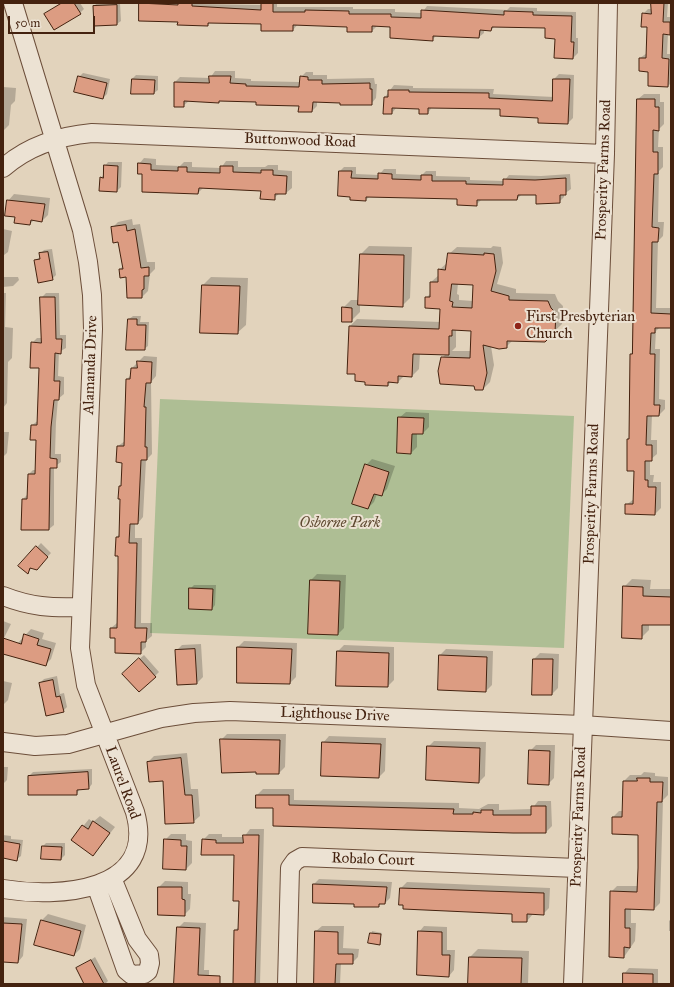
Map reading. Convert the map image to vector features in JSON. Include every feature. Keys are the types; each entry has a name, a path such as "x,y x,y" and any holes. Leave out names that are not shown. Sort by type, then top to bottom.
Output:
{"street":[{"name":"Alamanda Drive","path":"13,3 82,230 92,295 93,329 80,648 86,685 105,734"},
{"name":"Prosperity Farms Road","path":"573,984 605,154 608,3"},
{"name":"Buttonwood Road","path":"3,168 20,155 55,139 92,133 605,154"},
{"path":"3,596 23,604 51,608 81,607"},
{"name":"Lighthouse Drive","path":"3,742 29,746 68,744 161,718 194,713 230,711 582,725 671,731"},
{"name":"Laurel Road","path":"3,889 45,893 73,890 104,882 122,872 133,857 138,830 135,812 105,734"},
{"name":"Robalo Court","path":"287,984 290,868 295,861 302,857 577,868"}],"green space":[{"name":"Osborne Park","path":"160,399 574,416 564,648 150,633"}],"building":[{"path":"62,3 74,3 81,14 54,30 44,14"},
{"path":"139,3 178,5 178,3 192,3 192,6 261,10 261,3 273,3 273,12 305,12 305,10 349,11 349,14 391,14 391,17 421,18 421,10 504,15 504,11 533,12 533,15 572,16 571,42 574,42 573,59 554,58 555,39 545,38 545,28 492,27 491,31 480,30 479,38 433,36 433,41 390,38 390,27 372,26 372,32 347,32 347,27 293,25 293,31 261,31 261,24 208,23 208,26 177,25 178,22 139,21"},
{"path":"651,3 664,3 663,22 670,22 670,35 663,34 662,58 669,59 668,87 648,86 648,72 639,71 639,58 646,58 647,27 641,27 642,13 651,14"},
{"path":"117,5 117,25 94,26 93,6"},
{"path":"78,76 107,83 103,99 74,92"},
{"path":"209,76 231,76 230,83 246,84 246,86 299,87 300,76 308,77 308,80 322,80 322,84 370,83 370,89 372,89 372,105 340,105 340,103 313,102 312,112 298,112 299,106 256,105 256,102 219,101 219,103 184,101 184,107 174,107 174,82 209,83"},
{"path":"132,79 155,80 154,94 131,94"},
{"path":"553,79 570,79 568,124 538,123 538,118 500,116 500,109 428,108 428,114 419,114 419,109 392,108 392,114 383,114 384,97 388,97 388,90 409,90 409,92 489,93 489,98 552,101"},
{"path":"637,99 655,99 655,107 659,107 659,131 653,130 653,152 658,152 658,174 654,174 652,227 659,228 658,242 652,242 651,313 671,314 671,328 655,328 655,333 651,333 650,354 655,354 654,405 660,405 659,416 647,416 646,445 652,445 652,461 645,461 645,480 648,480 648,487 656,487 655,515 625,514 625,504 633,504 634,471 627,471 627,439 629,439 630,354 632,354"},
{"path":"138,163 151,164 151,170 178,171 178,167 187,167 187,172 220,173 220,166 233,166 233,172 261,173 261,170 273,170 273,175 287,176 286,194 275,194 275,200 260,199 261,191 199,188 198,194 142,192 142,174 138,174"},
{"path":"104,165 118,166 117,192 99,191 100,177 103,178"},
{"path":"339,171 352,171 351,178 378,179 378,173 392,174 392,179 421,180 421,175 432,175 432,181 466,181 466,184 503,185 503,179 535,180 566,178 566,195 560,195 560,203 536,204 536,195 518,195 517,200 477,200 477,206 457,205 457,199 366,197 366,201 350,200 350,197 338,196"},
{"path":"7,200 45,204 42,222 31,220 30,225 14,223 15,217 5,216"},
{"path":"126,225 127,231 135,229 141,268 149,267 149,276 144,276 142,298 127,298 126,277 120,278 119,269 123,269 118,242 113,243 111,227"},
{"path":"48,252 53,280 38,283 34,260 40,259 39,253"},
{"path":"448,253 484,255 484,253 494,254 496,271 491,291 509,296 509,300 548,301 551,308 556,313 555,332 545,342 507,341 507,348 499,349 483,345 487,373 483,390 475,390 474,386 440,384 438,371 441,357 470,358 471,331 452,330 452,336 449,336 449,355 413,354 412,377 398,376 398,383 388,382 388,386 365,385 365,382 355,381 355,374 347,374 349,326 439,329 440,309 425,308 425,297 430,297 430,282 438,282 438,269 445,270","holes":["452,284 473,285 472,308 452,307 453,302 450,301"]},
{"path":"360,254 404,255 403,307 358,305"},
{"path":"202,285 240,286 238,334 200,333"},
{"path":"40,297 55,297 56,339 62,339 61,354 55,353 54,381 60,381 59,400 54,400 51,427 50,458 57,459 57,468 50,468 49,530 21,530 22,499 27,499 28,474 35,474 36,440 30,440 31,425 37,425 39,368 30,368 31,342 41,343"},
{"path":"342,307 352,308 352,322 342,322"},
{"path":"128,319 137,319 137,325 146,325 145,350 126,350"},
{"path":"137,361 152,362 151,383 146,383 144,407 146,407 145,447 147,447 147,460 141,460 138,524 130,524 129,543 137,543 135,628 147,628 146,642 141,642 141,654 115,653 115,638 110,638 110,628 117,628 118,556 115,556 116,537 119,537 120,499 118,499 119,486 121,486 122,463 116,462 117,446 124,446 126,379 130,379 131,368 137,368"},
{"path":"398,417 424,418 423,434 412,434 411,454 397,453"},
{"path":"365,464 389,472 382,496 374,494 368,509 352,504"},
{"path":"36,546 48,557 37,570 30,568 28,574 18,566"},
{"path":"310,580 340,581 338,635 308,634"},
{"path":"623,586 643,587 643,596 671,597 671,625 642,625 642,639 622,638"},
{"path":"189,588 213,589 212,610 189,609"},
{"path":"24,634 39,639 37,645 51,649 46,666 3,654 3,638 21,644"},
{"path":"237,647 292,649 290,684 237,683"},
{"path":"195,649 197,684 177,685 175,650"},
{"path":"337,651 389,653 388,687 336,686"},
{"path":"439,655 487,657 486,692 438,690"},
{"path":"139,658 156,677 139,692 122,674"},
{"path":"533,659 553,659 552,695 532,695"},
{"path":"53,680 56,697 60,696 64,712 46,716 39,683"},
{"path":"220,739 280,740 279,774 256,774 256,772 222,773"},
{"path":"322,742 381,744 379,778 321,776"},
{"path":"427,746 480,748 479,783 426,780"},
{"path":"529,750 550,751 549,785 528,784"},
{"path":"181,758 185,795 192,795 194,823 165,824 163,781 149,782 147,762"},
{"path":"88,772 89,789 77,790 77,795 28,795 28,776"},
{"path":"637,778 650,778 650,782 663,782 662,802 657,802 654,910 625,909 625,928 630,928 630,948 624,947 624,958 609,957 610,891 637,892 638,868 638,835 612,834 612,817 622,817 623,781 637,781"},
{"path":"256,795 289,795 289,805 454,809 453,814 473,814 473,812 481,813 481,810 493,810 493,815 531,815 531,806 546,806 546,833 273,826 273,808 256,808"},
{"path":"93,821 110,833 93,856 71,840 82,825 88,829"},
{"path":"243,835 259,835 255,984 233,984 234,930 238,930 239,901 233,901 234,855 201,855 202,839 216,840 216,843 243,843"},
{"path":"164,839 181,840 181,846 187,846 186,870 163,869"},
{"path":"3,841 20,844 17,861 3,858"},
{"path":"42,846 62,847 61,860 41,859"},
{"path":"313,884 387,887 385,904 379,904 379,907 354,907 354,904 313,903"},
{"path":"158,887 182,887 182,899 185,900 185,916 158,915"},
{"path":"400,888 544,893 544,915 527,914 527,922 512,922 512,914 403,909 403,905 399,905"},
{"path":"41,920 81,931 74,956 34,945"},
{"path":"3,923 22,924 18,963 3,962"},
{"path":"177,927 200,928 198,975 220,976 220,984 174,984"},
{"path":"315,931 338,932 338,954 353,954 353,964 336,964 335,984 314,984"},
{"path":"418,931 442,932 442,955 450,955 449,977 417,975"},
{"path":"370,933 381,934 380,945 368,943"},
{"path":"469,957 522,958 521,984 468,984"},
{"path":"91,960 104,984 84,984 76,968"},
{"path":"623,973 653,974 653,984 623,984"}],"place":[{"name":"First Presbyterian Church","path":"518,326"}]}
